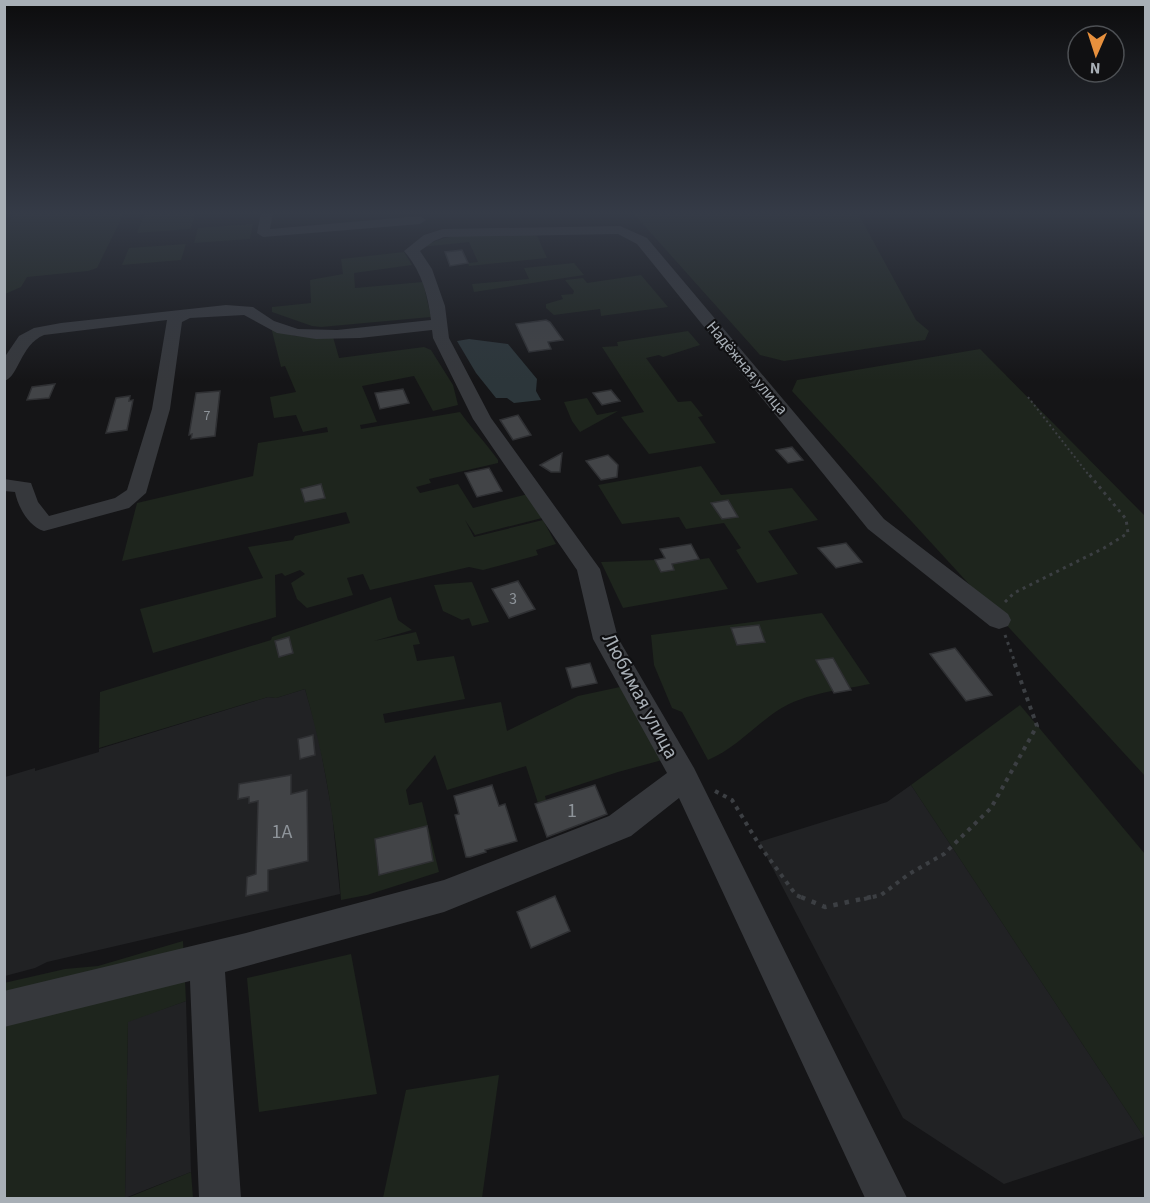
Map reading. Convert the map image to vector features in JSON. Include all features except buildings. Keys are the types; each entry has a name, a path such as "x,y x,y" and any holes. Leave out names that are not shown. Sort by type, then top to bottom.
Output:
{"street":[{"name":"Любимая улица","path":"425,269 437,306 441,338 482,419 588,569 606,639 686,782 886,1198"},
{"name":"Надёжная улица","path":"665,269 876,524 999,620"},
{"path":"4,376 27,336 38,331 248,310 260,320 285,331 319,335 439,324"},
{"path":"4,485 24,487 28,503 44,524 122,503 136,492 161,409 175,320 184,315"},
{"path":"4,1008 207,960 444,896 620,826 686,782"},
{"path":"207,960 220,1198"}],"path":[{"path":"686,782 714,791 732,800 760,846 796,895 825,907 881,895 909,874 944,854 991,808 1037,726 1022,678 999,620 999,608 1014,593 1104,548 1128,533 1126,519 1057,437 1028,397"}],"shaded area":[{"path":"5,269 94,269 27,277 21,287 5,294"},
{"path":"342,269 382,269 354,273 355,288 423,282 431,317 321,327 272,312 272,307 311,303 310,280 343,274"},
{"path":"525,269 579,269 584,275 474,292 472,284 529,279"},
{"path":"683,269 888,269 916,320 929,331 925,340 784,361 760,355"},
{"path":"641,275 668,307 601,316 600,309 554,315 546,308 546,304 563,299 561,295 573,294 574,291 565,280 583,278 587,283"},
{"path":"271,327 295,336 333,337 339,358 424,347 431,350 453,385 458,405 433,411 414,376 362,386 377,422 360,425 361,429 460,412 498,463 429,479 431,483 416,487 420,493 458,484 473,508 528,494 542,518 475,535 465,520 474,537 543,520 556,544 536,550 538,555 483,570 469,567 370,590 363,574 347,578 353,595 307,608 297,599 291,583 305,574 300,570 285,576 282,573 275,575 276,617 153,653 140,609 263,578 248,547 293,540 295,536 350,523 346,512 122,561 137,503 253,476 258,443 328,432 327,427 303,432 296,415 274,418 270,397 296,392 285,366 281,367"},
{"path":"688,331 700,345 663,357 659,355 646,358 678,402 691,401 703,416 698,417 716,443 649,454 621,417 644,412 602,347 618,346 617,342"},
{"path":"469,339 508,344 537,379 536,391 541,400 514,403 507,398 496,398 476,373 457,341"},
{"path":"980,349 1145,516 1145,776 792,391 797,380"},
{"path":"587,398 597,415 618,411 580,432 572,421 564,402"},
{"path":"701,466 721,495 792,488 818,520 768,531 798,574 757,583 736,550 741,548 724,523 686,529 679,517 622,524 598,485"},
{"path":"685,555 689,561 709,558 728,589 623,608 601,562 655,560"},
{"path":"472,582 489,622 472,626 469,618 462,620 443,611 434,585"},
{"path":"391,597 398,620 412,630 374,641 416,632 420,644 413,645 417,661 454,656 465,699 383,714 385,723 501,702 507,731 578,696 620,687 666,759 545,796 546,800 538,803 526,766 447,790 435,755 406,790 409,805 422,802 439,872 367,895 341,900 329,793 305,689 276,698 268,697 99,748 100,692 271,640 272,637"},
{"path":"822,613 870,684 824,693 790,704 771,715 727,750 708,760 682,712 672,708 654,665 651,635"},
{"path":"305,689 318,734 332,812 340,894 47,962 35,968 5,976 5,777 35,768 35,771 99,752 99,749 268,697 276,698"},
{"path":"1020,705 1145,854 1144,1137 911,785"},
{"path":"911,785 1144,1137 1004,1184 903,1118 759,842 887,802"},
{"path":"183,941 186,1001 128,1022 125,1198 5,1198 4,983 65,969 98,966"},
{"path":"351,954 377,1094 259,1112 247,978"},
{"path":"186,1001 191,1172 125,1198 128,1021"},
{"path":"499,1075 482,1198 383,1198 406,1090"},
{"path":"191,1172 193,1198 127,1198"}]}
